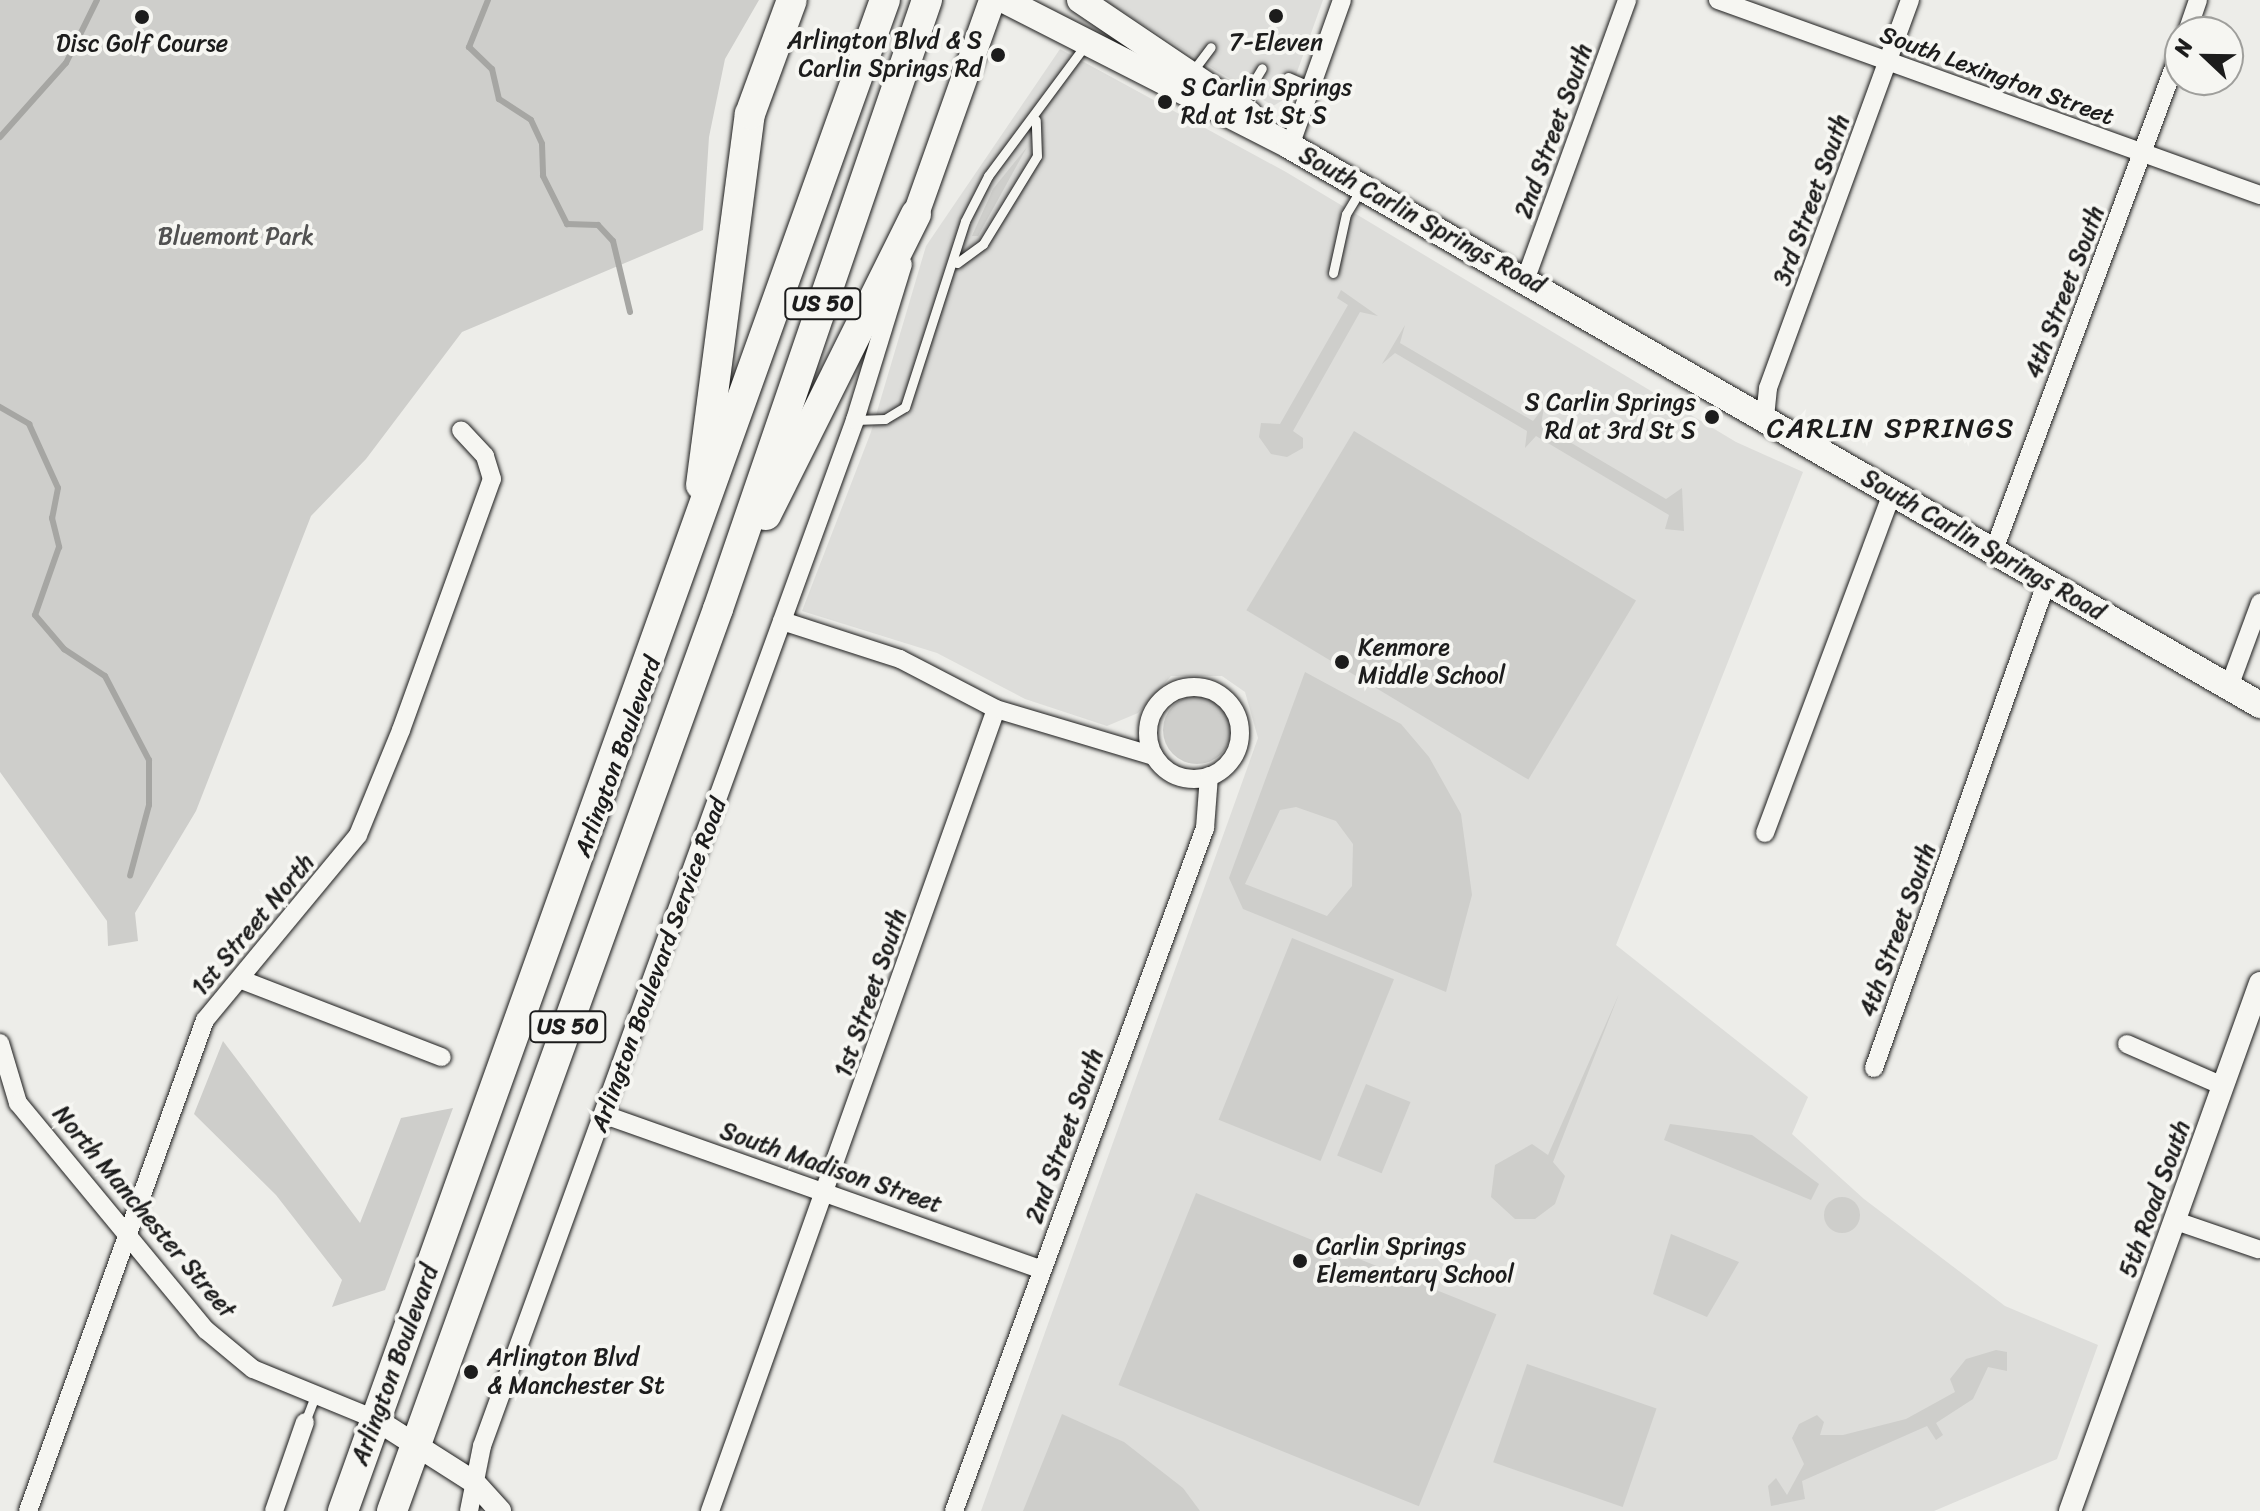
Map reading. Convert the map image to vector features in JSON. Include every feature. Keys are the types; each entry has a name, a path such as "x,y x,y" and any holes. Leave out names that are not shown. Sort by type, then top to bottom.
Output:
{"highway":[{"path":"687,569 719,380 750,114 792,0"},
{"name":"Arlington Boulevard","path":"343,1511 687,569 885,0"},
{"name":"Arlington Boulevard","path":"392,1511 718,609 927,0"},
{"path":"718,609 916,214"}],"main road":[{"name":"Arlington Boulevard Service Road","path":"916,214 992,0"},
{"name":"South Carlin Springs Road","path":"1004,0 1290,146 1526,278 2260,705"},
{"name":"South Carlin Springs Road","path":"1080,0 1192,72 1290,146"},
{"path":"1086,44 1144,41"}],"street":[{"path":"1290,146 1342,0"},
{"name":"2nd Street South","path":"1526,278 1627,0"},
{"name":"South Lexington Street","path":"1718,0 2260,195"},
{"name":"3rd Street South","path":"1765,417 1768,388 1910,0"},
{"name":"4th Street South","path":"1994,550 2164,96"},
{"name":"Arlington Boulevard Service Road","path":"469,1511 474,1482 855,420 916,214"},
{"name":"1st Street North","path":"28,1511 205,1020 242,980 358,835 401,730 492,479 485,456 461,430"},
{"path":"1765,833 1892,493"},
{"name":"4th Street South","path":"1874,1068 2047,581"},
{"path":"2229,687 2260,603"},
{"path":"782,621 900,659 996,709 1154,756 1179,777 1209,776 1230,761 1240,735 1234,710 1215,692 1183,689 1156,707 1148,740 1154,756"},
{"name":"1st Street South","path":"710,1511 827,1191 996,709"},
{"name":"2nd Street South","path":"954,1511 1205,828 1209,776"},
{"path":"242,980 442,1057"},
{"name":"5th Road South","path":"2070,1511 2260,983"},
{"name":"North Manchester Street","path":"0,1043 1,1071 18,1103 206,1330 253,1369 375,1419 417,1444 474,1482 500,1511"},
{"path":"2127,1044 2223,1086"},
{"name":"South Madison Street","path":"605,1115 1041,1269"},
{"path":"2176,1221 2258,1249"},
{"path":"274,1511 305,1422"}],"lane":[{"path":"855,420 885,419 905,407 957,263 965,221 988,176 1036,120 1086,44"},
{"path":"1192,72 1211,47"},
{"path":"1239,106 1262,68"},
{"path":"1288,77 1311,87"},
{"path":"957,263 983,244 1037,156 1036,120"},
{"path":"1333,273 1346,214 1363,187"},
{"path":"305,1422 316,1394"}],"shaded area":[{"path":"1104,0 1323,0 1288,97 1273,106"},
{"name":"Kenmore Middle School","path":"1060,49 1286,172 1736,442 1803,472 1616,945 1808,1097 1792,1134 1864,1199 2005,1306 2098,1345 2057,1459 1934,1511 981,1511 1258,738 1245,692 1222,676 1171,676 1138,713 1107,726 1025,699 937,653 802,611 871,432 926,246"}],"green space":[{"name":"Bluemont Park","path":"0,0 759,0 725,59 709,137 703,230 462,332 366,459 311,516 196,811 135,913 138,941 108,946 107,921 0,772"},
{"path":"1027,147 978,236 972,236 993,189"},
{"path":"1341,290 1378,316 1360,312 1293,431 1303,438 1303,448 1287,457 1271,454 1259,437 1261,423 1280,424 1348,305 1337,298"},
{"path":"1405,325 1400,343 1533,421 1544,407 1541,425 1666,499 1682,488 1684,531 1665,529 1669,515 1536,436 1525,448 1527,431 1395,353 1382,364"},
{"path":"1354,431 1636,600 1528,780 1246,610"},
{"path":"1305,672 1401,724 1429,757 1461,814 1472,895 1446,992 1243,909 1229,878","holes":["1296,807 1336,821 1353,844 1352,886 1327,916 1245,884 1280,810"]},
{"path":"1197,696 1221,706 1231,730 1221,754 1197,764 1173,754 1163,730 1173,706"},
{"path":"1292,938 1394,979 1321,1161 1219,1120"},
{"path":"1619,994 1553,1162 1565,1176 1555,1204 1535,1219 1515,1219 1491,1197 1495,1165 1532,1144 1548,1155"},
{"path":"223,1041 360,1223 401,1118 453,1108 385,1290 332,1307 342,1280 276,1195 194,1114"},
{"path":"1366,1084 1411,1102 1382,1173 1337,1155"},
{"path":"1670,1124 1752,1135 1819,1184 1811,1200 1664,1140"},
{"path":"1196,1193 1496,1314 1419,1506 1118,1385"},
{"path":"1842,1197 1855,1202 1860,1215 1855,1228 1842,1233 1829,1228 1824,1215 1829,1202"},
{"path":"1671,1234 1739,1262 1707,1317 1653,1294"},
{"path":"1996,1350 2007,1352 2007,1371 1988,1367 1973,1399 1936,1423 1943,1435 1936,1440 1927,1426 1802,1481 1805,1499 1771,1506 1768,1486 1776,1478 1787,1495 1804,1464 1792,1438 1799,1424 1817,1415 1824,1422 1820,1435 1843,1435 1906,1419 1955,1392 1950,1379 1966,1359"},
{"path":"1527,1364 1657,1409 1623,1507 1493,1462"},
{"path":"1062,1414 1124,1442 1183,1488 1200,1511 1023,1511"}],"waterway":[{"path":"0,137 66,63 97,0"},
{"path":"488,0 469,47 492,69 499,99 531,120 542,144 543,176 567,224 598,225 613,241 630,312"},
{"path":"0,407 29,424 58,488 52,518 59,547 35,615 64,649 105,676 149,760 149,805 130,876"}],"place":[{"name":"7-Eleven","path":"1276,16"},
{"name":"Disc Golf Course","path":"142,17"},
{"name":"Arlington Blvd & S Carlin Springs Rd","path":"998,55"},
{"name":"S Carlin Springs Rd at 1st St S","path":"1165,102"},
{"name":"S Carlin Springs Rd at 3rd St S","path":"1712,417"},
{"name":"Kenmore Middle School","path":"1342,662"},
{"name":"Carlin Springs Elementary School","path":"1300,1261"},
{"name":"Arlington Blvd & Manchester St","path":"471,1372"}],"district":[{"name":"CARLIN SPRINGS","path":"1891,428"}]}
